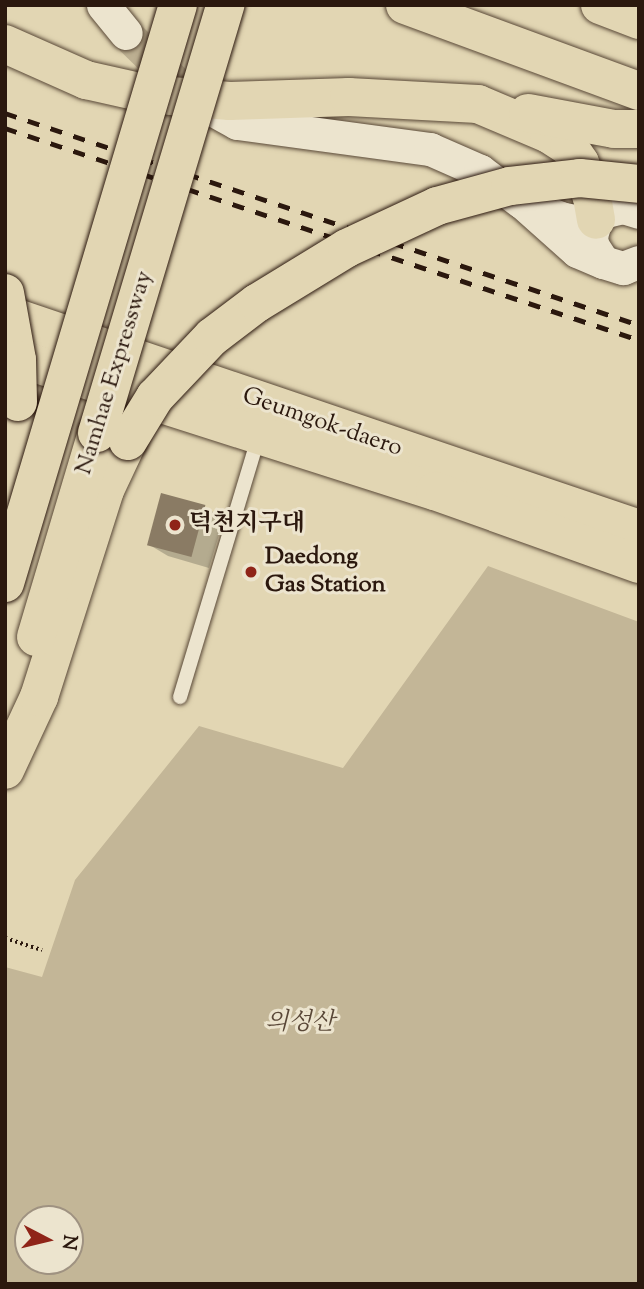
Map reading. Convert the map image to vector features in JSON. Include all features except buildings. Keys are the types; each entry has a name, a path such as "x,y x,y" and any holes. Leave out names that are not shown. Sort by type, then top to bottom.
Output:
{"main road":[{"name":"Namhae Expressway","path":"5,583 178,5"},
{"name":"Namhae Expressway","path":"5,740 36,636 112,437 225,5"},
{"path":"405,5 639,91"},
{"path":"600,5 639,20"},
{"path":"5,44 86,80 148,94 230,101 349,97 478,104 614,128 639,129"},
{"path":"478,104 549,134 569,147 584,174 594,223"},
{"path":"5,770 39,697 105,489 112,437 212,338 257,303 346,248 438,206 510,186 580,178 639,184"},
{"path":"5,293 17,360 18,402 5,514"},
{"name":"Geumgok-daero","path":"5,314 435,491 639,564"},
{"name":"Geumgok-daero","path":"5,354 264,421 639,529"}],"street":[{"path":"103,5 126,33"},
{"path":"210,108 237,123 430,149 480,171 523,203 550,230 577,251 626,266"},
{"path":"523,203 561,218 594,223 614,208 639,212"},
{"path":"594,223 592,246 626,266"}],"lane":[{"path":"180,697 264,421"}],"path":[{"path":"5,938 42,950"}],"green space":[{"name":"의성산","path":"488,566 639,622 639,1284 5,1284 5,967 42,977 75,880 199,726 343,768"}],"tunnel":[{"path":"126,33 177,83"}],"railway":[{"path":"5,113 639,325"},
{"path":"5,128 639,340"}],"place":[{"name":"덕천지구대","path":"175,525"},
{"name":"Daedong Gas Station","path":"251,572"}]}
